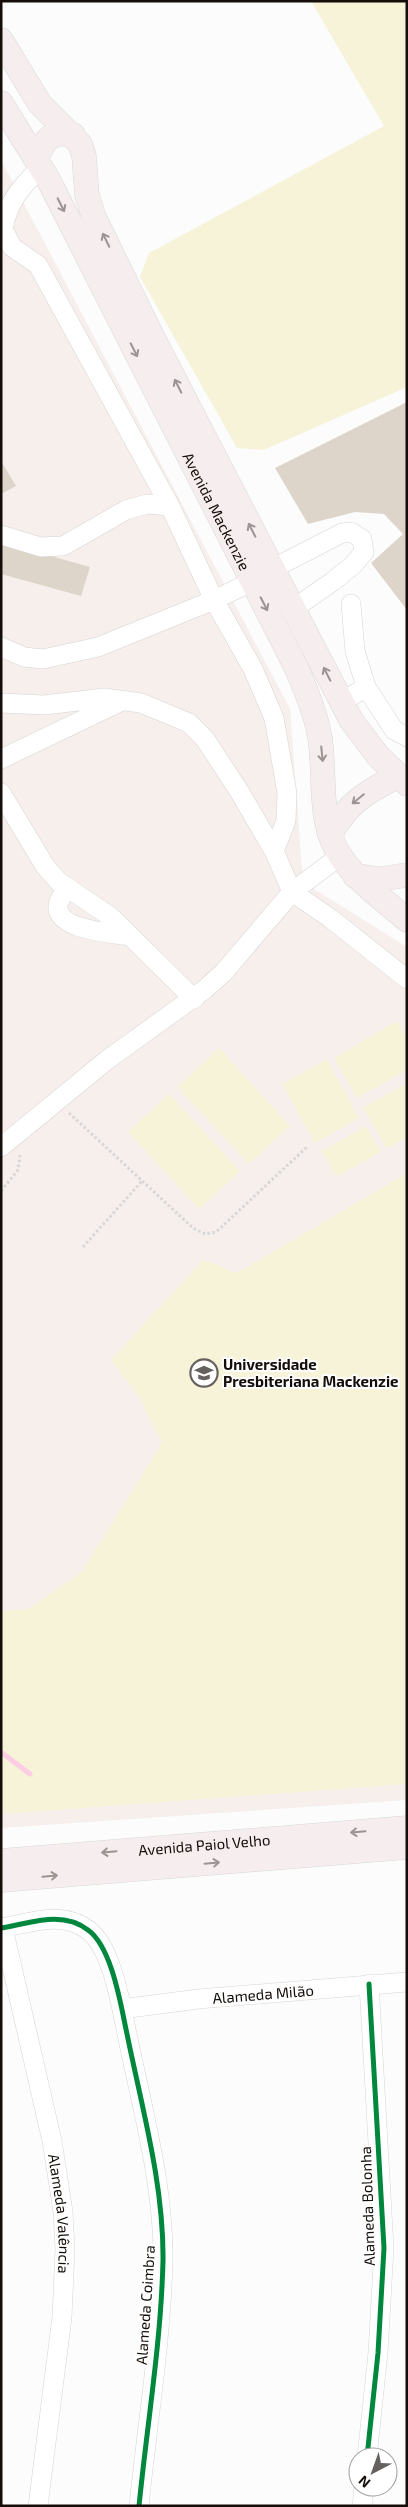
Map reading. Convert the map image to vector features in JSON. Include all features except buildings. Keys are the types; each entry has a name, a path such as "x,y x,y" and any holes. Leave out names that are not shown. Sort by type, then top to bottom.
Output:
{"main road":[{"name":"Avenida Mackenzie","path":"1,40 40,104 80,144 87,195 93,215 152,336 263,575 297,669 313,707 320,738 324,798 335,845 355,876 407,920"},
{"name":"Avenida Mackenzie","path":"1,102 42,169 263,575 293,609 357,730 378,756 404,778"},
{"path":"73,135 61,133 50,137 42,144 42,169 56,181 66,179 78,172 84,163"},
{"path":"335,845 340,817 358,799 404,778"},
{"path":"355,876 379,880 407,875"},
{"name":"Avenida Paiol Velho","path":"1,1861 407,1828"},
{"name":"Avenida Paiol Velho","path":"1,1880 407,1847"}],"street":[{"path":"42,169 17,193 8,208 3,229 12,247 38,265 170,506 214,600 253,669 274,718 287,793 286,821 274,851"},
{"path":"1,535 41,547 63,546 126,510 147,504 170,506"},
{"path":"1,647 24,657 43,659 98,647 214,600 342,533 351,532 362,539 364,552 353,565 293,609"},
{"path":"351,604 354,651 366,687 394,730 407,737"},
{"path":"342,702 366,687"},
{"path":"1,703 44,705 104,698 123,700 141,703 189,723 210,746 274,851 292,892 330,918 407,980"},
{"path":"1,759 123,700"},
{"path":"1,794 45,866 59,882 111,917 194,999"},
{"path":"8,1141 107,1060 194,999 224,972 335,845"},
{"path":"68,887 58,904 60,914 66,921 78,927 130,936"},
{"name":"Alameda Coimbra","path":"2,1928 45,1920 70,1919 87,1929 97,1937 103,1946 122,2009 152,2155 160,2211 163,2261 138,2506"},
{"name":"Alameda Valência","path":"2,1928 52,2142 65,2250 62,2317 38,2506"},
{"name":"Alameda Milão","path":"122,2009 198,1998 407,1982"},
{"name":"Alameda Bolonha","path":"368,2447 378,2353 384,2248 369,1984"}],"path":[{"path":"56,1102 193,1228 205,1234 216,1232 307,1147"},
{"path":"1,1191 18,1170 20,1152 8,1141"},
{"path":"83,1247 142,1181"}],"shaded area":[{"path":"311,1 407,1 407,387 264,450 237,448 140,277 149,253 384,126"},
{"name":"Universidade Presbiteriana Mackenzie","path":"1,160 290,709 303,882 407,947 407,1800 1,1828"},
{"path":"397,1021 407,1038 407,1070 357,1098 334,1058"},
{"path":"219,1048 290,1126 249,1164 177,1087"},
{"path":"327,1059 359,1118 315,1143 282,1084"},
{"path":"407,1083 407,1137 387,1149 363,1108"},
{"path":"169,1094 240,1171 199,1209 128,1132"},
{"path":"366,1126 381,1152 336,1177 322,1151"},
{"path":"407,1173 407,1784 1,1814 1,1611 28,1609 81,1573 162,1443 139,1397 111,1360 203,1260 237,1273"}],"waterway":[{"path":"1,1752 30,1774"}],"cycle path":[{"path":"1,1928 35,1921 57,1919 78,1924 88,1930 103,1949 118,1993 151,2147 160,2204 162,2232 163,2261 160,2322 139,2506"},
{"path":"368,2447 378,2353 384,2248 369,1984"}],"place":[{"name":"Universidade Presbiteriana Mackenzie","path":"204,1373"}]}
